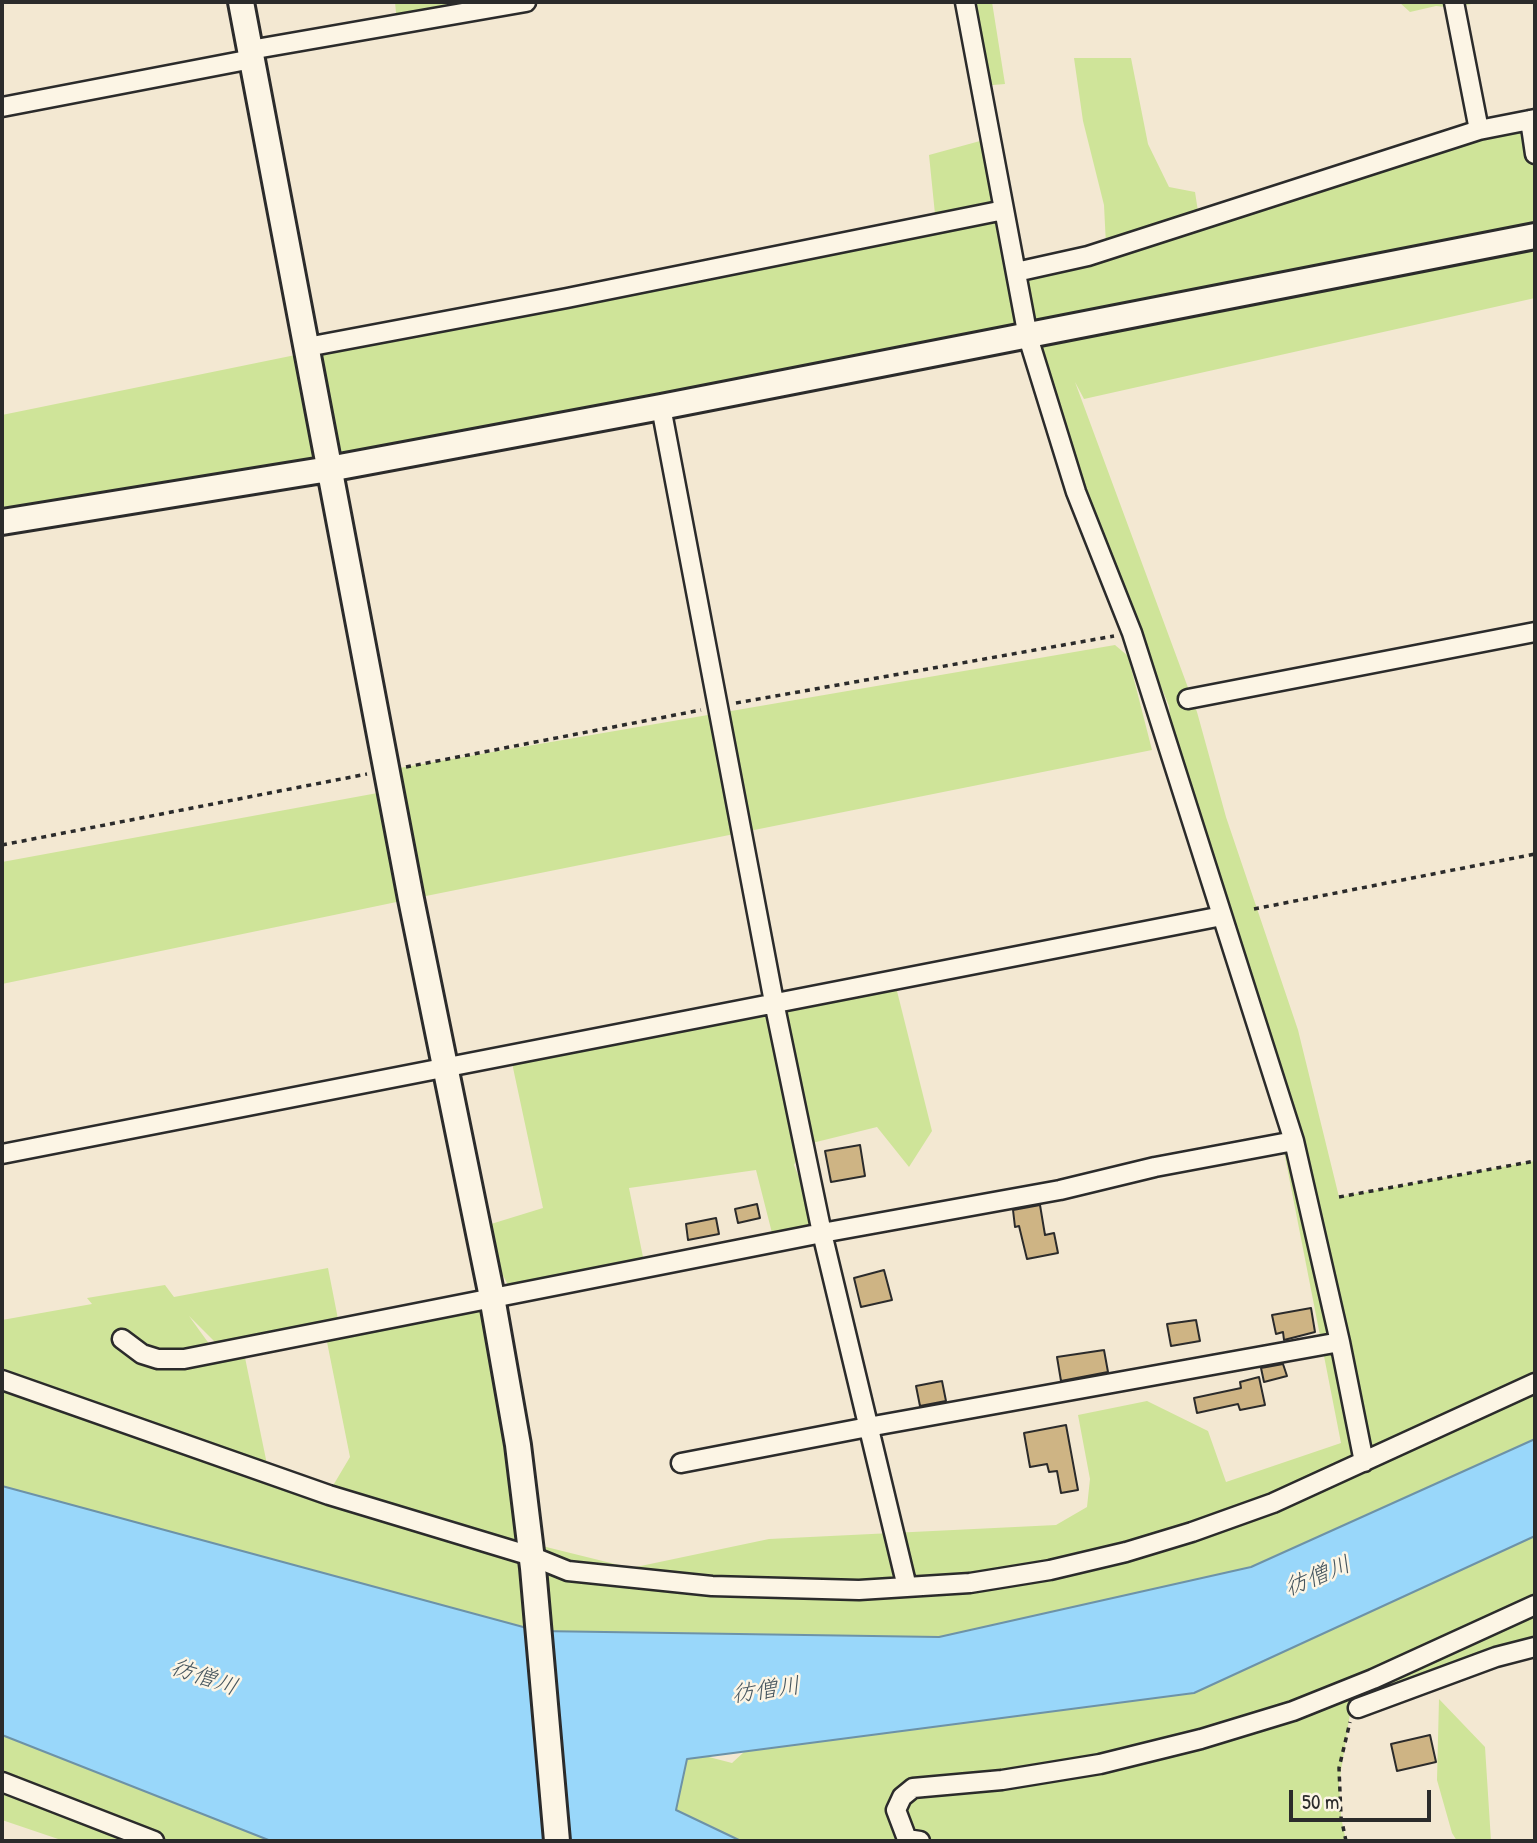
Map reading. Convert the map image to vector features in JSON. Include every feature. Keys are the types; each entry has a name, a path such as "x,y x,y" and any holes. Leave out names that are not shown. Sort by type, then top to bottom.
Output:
{"street":[{"path":"241,2 329,469 492,1297 518,1445 532,1562 557,1841"},
{"path":"2,107 251,54 526,2"},
{"path":"965,2 1028,337 1076,492 1132,633 1294,1141 1340,1342 1364,1462"},
{"path":"1454,2 1479,130"},
{"path":"1016,272 1088,256 1479,130 1533,119 1535,154"},
{"path":"307,348 1004,210"},
{"path":"2,523 329,469 661,408 1535,236"},
{"path":"661,408 774,1002 822,1233 907,1587"},
{"path":"1188,699 1535,632"},
{"path":"2,1154 1222,916"},
{"path":"122,1339 142,1354 159,1359 184,1359 822,1233 1060,1190 1155,1167 1294,1141"},
{"path":"681,1463 1340,1342"},
{"path":"2,1380 329,1495 532,1562 568,1571 712,1586 859,1590 970,1583 1050,1570 1126,1552 1192,1532 1273,1503 1535,1383"},
{"path":"920,1841 907,1839 896,1810 902,1797 913,1788 1002,1780 1088,1766 1201,1739 1293,1710 1373,1679 1535,1605"},
{"path":"1358,1708 1496,1657 1535,1647"},
{"path":"2,1782 154,1841"}],"path":[{"path":"2,845 718,706 1132,633"},
{"path":"1254,909 1535,854"},
{"path":"1339,1198 1535,1161"},
{"path":"1346,1841 1341,1817 1339,1768 1351,1720 1358,1708"}],"green space":[{"path":"395,2 526,2 397,24"},
{"path":"965,2 992,2 1005,84 981,86"},
{"path":"1399,2 1479,2 1455,8 1436,6 1410,12"},
{"path":"1074,58 1131,58 1148,144 1169,187 1195,192 1199,218 1481,138 1535,127 1535,298 1084,399 1075,382 1197,712 1226,817 1298,1030 1339,1197 1535,1161 1535,1372 1530,1375 1535,1374 1535,1642 1351,1707 1339,1783 1346,1841 741,1841 676,1810 686,1759 705,1756 732,1763 744,1752 776,1634 538,1631 2,1494 2,1320 92,1304 87,1298 165,1285 174,1297 328,1268 338,1319 217,1344 189,1316 215,1352 243,1348 269,1474 328,1494 350,1457 325,1332 492,1297 530,1543 631,1568 769,1539 1056,1525 1087,1507 1090,1479 1078,1415 1147,1401 1208,1431 1226,1482 1341,1443 1263,1044 1175,765 1169,706 1068,464 1028,337 2,512 2,415 936,224 929,155 991,138 1016,272 1106,245 1104,205 1083,121"},
{"path":"1115,645 1128,656 1152,750 2,984 2,862 383,792 388,770"},
{"path":"894,979 932,1131 909,1167 877,1127 804,1145 794,1165 822,1233 772,1233 756,1170 629,1188 645,1267 508,1285 478,1228 543,1208 512,1063"},
{"path":"1439,1699 1485,1747 1491,1841 1457,1841 1452,1833 1437,1780"},
{"path":"2,1735 271,1841 64,1841 2,1820"}],"water":[{"name":"彷僧川","path":"1535,1439 1535,1536 1194,1693 687,1759 676,1810 741,1841 271,1841 2,1735 2,1486 538,1631 939,1637 1251,1567"}],"building":[{"path":"860,1145 865,1176 831,1182 825,1151"},
{"path":"757,1204 760,1218 738,1223 735,1209"},
{"path":"1040,1205 1045,1235 1054,1233 1058,1253 1027,1259 1019,1226 1015,1227 1013,1210"},
{"path":"716,1218 719,1234 688,1240 686,1224"},
{"path":"884,1270 892,1300 861,1307 854,1278"},
{"path":"1311,1308 1315,1332 1284,1340 1283,1332 1276,1334 1272,1315"},
{"path":"1196,1320 1200,1341 1171,1346 1167,1324"},
{"path":"1104,1350 1108,1372 1061,1381 1057,1357"},
{"path":"1283,1364 1287,1376 1264,1382 1261,1368"},
{"path":"1259,1377 1265,1405 1240,1410 1238,1404 1197,1413 1194,1398 1241,1388 1240,1382"},
{"path":"942,1381 946,1401 920,1406 916,1386"},
{"path":"1066,1425 1078,1490 1061,1493 1057,1471 1049,1472 1047,1464 1030,1467 1024,1433"},
{"path":"1430,1735 1436,1762 1397,1771 1391,1744"}]}
